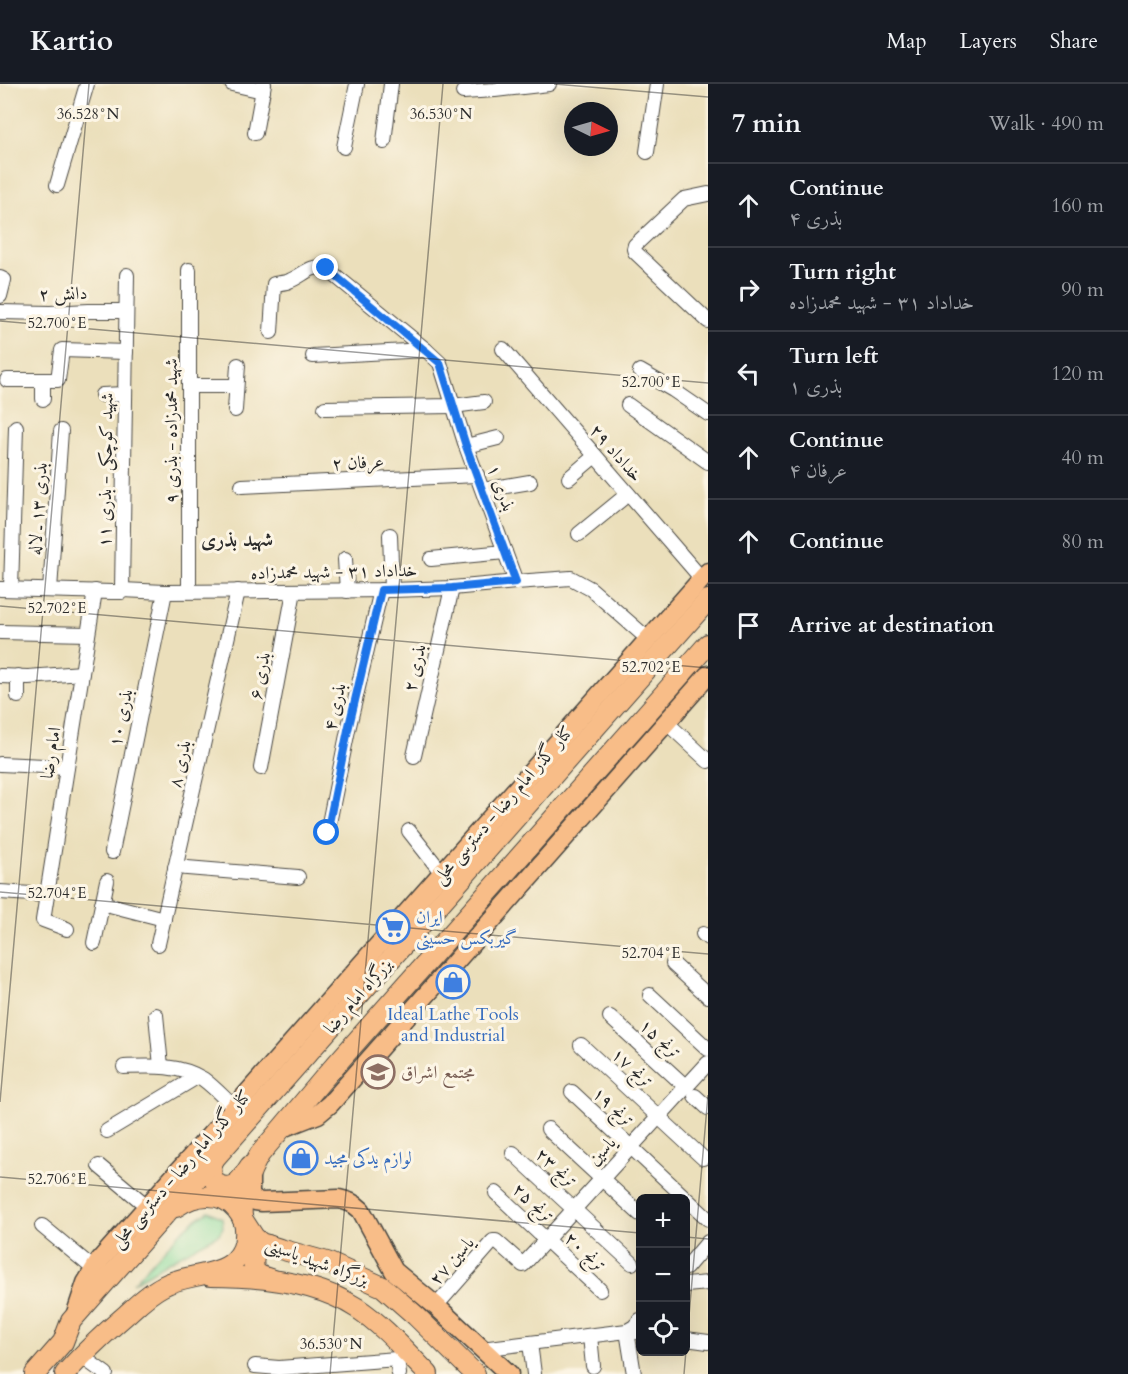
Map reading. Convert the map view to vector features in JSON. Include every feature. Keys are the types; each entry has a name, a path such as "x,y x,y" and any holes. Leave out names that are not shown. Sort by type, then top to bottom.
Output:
{"highway":[{"name":"بزرگراه امام رضا","path":"35,1374 63,1342 71,1321 157,1210 214,1159 343,1014 551,778 656,645 708,600"},
{"name":"بزرگراه امام رضا","path":"190,1276 226,1268 235,1261 245,1242 246,1231 242,1219 242,1204 250,1175 260,1154 324,1078 708,644"},
{"path":"214,1159 211,1167 213,1179 219,1184 230,1186 238,1182 260,1154"},
{"name":"بزرگراه شهید یاسینی","path":"157,1210 200,1197 218,1197 226,1200 261,1243 327,1262 383,1287 475,1374"},
{"path":"268,1245 261,1247 256,1253 254,1269 261,1276 276,1280"},
{"path":"64,1374 87,1350 153,1292 171,1282 190,1276"},
{"name":"بزرگراه شهید یاسینی","path":"190,1276 276,1280 332,1296 357,1308 374,1320 428,1374"}],"main road":[{"name":"کنار گذر امام رضا - دسترسی محلی","path":"75,1316 82,1292 100,1260 157,1210 235,1108 442,873 504,803 656,645 705,576"},
{"path":"282,1128 324,1110 666,723 706,682"},
{"path":"504,803 551,778"},
{"path":"453,964 483,899"},
{"path":"343,1014 358,969"},
{"path":"250,1175 249,1189 255,1201 339,1199 355,1204 361,1210 394,1270 508,1374"},
{"path":"383,1287 394,1270"}],"street":[{"path":"57,185 87,84"},
{"path":"232,84 264,88 255,133"},
{"path":"344,147 357,84"},
{"path":"384,142 392,84"},
{"path":"463,92 549,84"},
{"path":"647,152 657,84"},
{"path":"708,194 684,199 635,244 634,249 708,321"},
{"name":"بذری ۱","path":"271,332 274,284 288,282 311,268 319,266 326,268 440,363 466,446 516,582"},
{"name":"شهید محمدزاده - بذری ۹","path":"189,270 189,591"},
{"name":"شهید کوچکی - بذری ۱۱","path":"122,590 127,275"},
{"path":"0,278 4,280 0,296"},
{"name":"دانش ۲","path":"0,312 50,314 126,311"},
{"name":"خداداد ۲۹","path":"503,349 628,494 705,576"},
{"path":"7,380 58,380 62,350 126,352"},
{"path":"313,356 426,350"},
{"path":"235,410 238,365"},
{"path":"640,371 674,390 708,414"},
{"path":"43,380 44,399"},
{"path":"189,386 237,386"},
{"path":"102,395 125,394"},
{"path":"325,408 453,406 484,402"},
{"path":"628,405 708,462"},
{"path":"6,589 16,427"},
{"name":"بذری ۱۳ ـ لاله","path":"50,590 61,430"},
{"path":"466,446 498,438"},
{"path":"569,478 595,456"},
{"name":"عرفان ۲","path":"242,486 477,475"},
{"path":"483,490 530,482"},
{"path":"579,534 628,494"},
{"name":"بذری ۴","path":"327,833 348,730 386,590 390,535"},
{"path":"430,559 505,552"},
{"path":"345,559 347,591"},
{"name":"خداداد ۳۱ - شهید محمدزاده","path":"6,589 121,592 122,590 347,591 452,588 571,579 591,589 656,645"},
{"name":"بذری ۲","path":"414,756 452,588"},
{"name":"امام رضا","path":"67,929 43,920 95,591"},
{"name":"بذری ۱۰","path":"112,852 165,591"},
{"name":"بذری ۸","path":"158,944 238,591"},
{"name":"بذری ۶","path":"261,768 294,591"},
{"path":"0,632 88,634"},
{"path":"0,676 82,673"},
{"path":"18,676 18,696"},
{"path":"666,723 708,761"},
{"path":"0,764 67,767"},
{"path":"409,831 442,873"},
{"path":"176,867 298,877"},
{"path":"93,943 106,881"},
{"path":"0,892 47,895"},
{"path":"102,903 164,919"},
{"path":"674,964 708,996"},
{"path":"650,995 708,1049"},
{"path":"156,1015 161,1066"},
{"name":"ترنج ۱۵","path":"610,1017 708,1108"},
{"name":"ترنج ۱۷","path":"581,1045 703,1158"},
{"name":"یاسین","path":"523,1265 658,1117 690,1091 708,1063"},
{"path":"124,1067 161,1066 183,1071 203,1080 235,1108"},
{"path":"107,1131 197,1077"},
{"name":"ترنج ۱۹","path":"572,1092 708,1219"},
{"path":"548,1128 636,1210"},
{"name":"ترنج ۲۳","path":"513,1153 632,1263"},
{"path":"99,1166 157,1210"},
{"name":"ترنج ۲۵","path":"495,1193 546,1240"},
{"path":"42,1226 94,1269"},
{"name":"ترنج ۲۰","path":"546,1240 600,1290"},
{"name":"یاسین ۲۷","path":"436,1306 493,1241 496,1241 523,1265"},
{"path":"690,1263 708,1242"},
{"path":"690,1285 708,1283"},
{"path":"481,1349 634,1332 634,1374"},
{"path":"590,1336 593,1366"},
{"path":"690,1339 708,1341"},
{"path":"530,1343 534,1374"},
{"path":"87,1350 106,1374"},
{"path":"255,1366 277,1371 397,1359 399,1374"}],"green space":[{"path":"209,1211 222,1218 223,1227 219,1234 133,1283 178,1235"}],"place":[{"name":"ایران گیربکس حسینی","path":"393,927"},
{"name":"Ideal Lathe Tools and Industrial","path":"453,982"},
{"name":"مجتمع اشراق","path":"378,1072"},
{"name":"لوازم یدکی مجید","path":"301,1158"}],"district":[{"name":"شهید بذری","path":"237,539"}],"route":[{"path":"326,268 440,363 466,446 516,582 452,588 381,590 348,730 327,833"}]}
